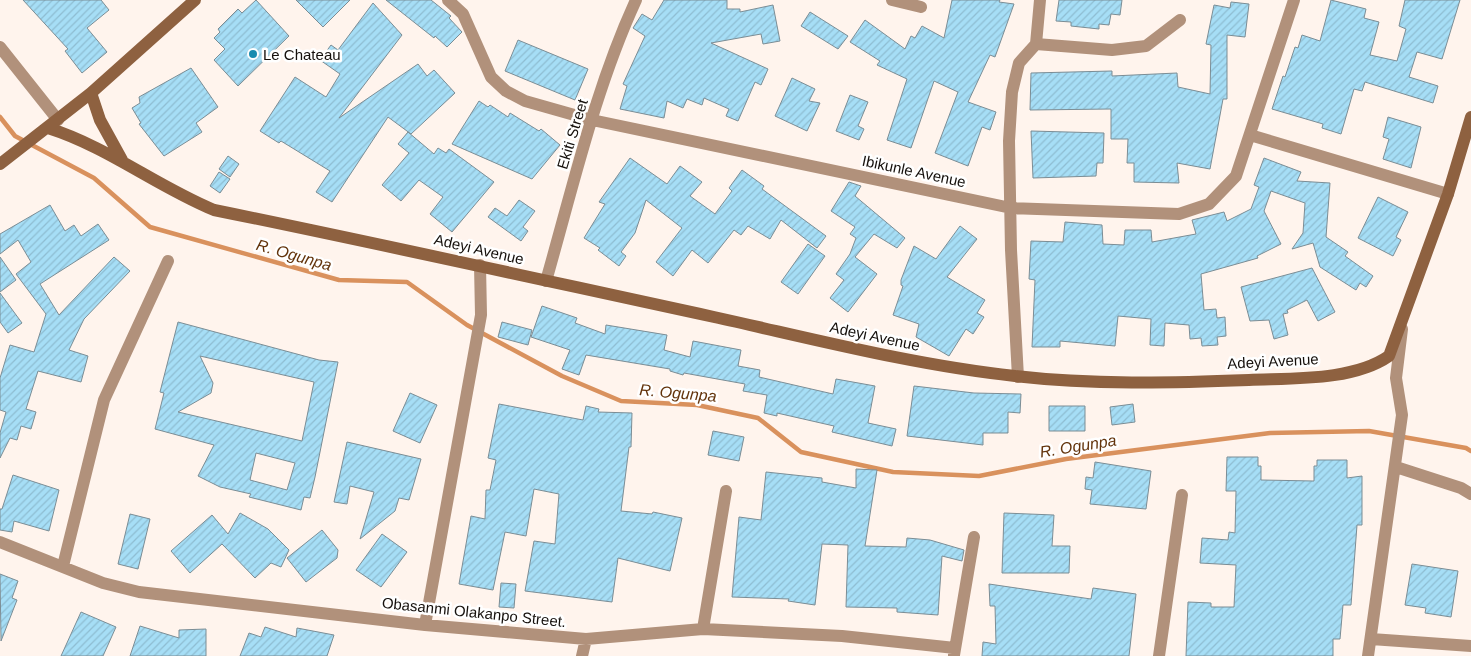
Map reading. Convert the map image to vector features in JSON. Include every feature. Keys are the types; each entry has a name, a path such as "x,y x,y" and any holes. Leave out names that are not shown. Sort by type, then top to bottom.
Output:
{"street":[{"path":"0,164 91,93 195,0"},
{"name":"Ibikunle Avenue","path":"448,0 463,14 490,77 506,91 525,101 592,120 1010,208 1179,214 1209,204 1236,176 1294,0"},
{"name":"Ekiti Street","path":"546,281 592,120 623,28 636,0"},
{"path":"892,0 921,7"},
{"path":"1018,377 1008,141 1012,92 1019,63 1036,44 1040,0"},
{"path":"1036,44 1112,50 1146,46 1180,20"},
{"path":"0,47 53,124"},
{"path":"91,93 100,120 122,160"},
{"name":"Adeyi Avenue","path":"53,124 122,160 182,196 214,210 480,265 902,359 1018,377 1155,383 1288,378 1355,372 1376,365 1390,356 1448,194 1471,117"},
{"path":"1250,134 1448,194"},
{"path":"63,566 104,400 168,261"},
{"path":"425,625 481,315 480,265"},
{"path":"1368,656 1402,415 1396,378 1403,323"},
{"path":"1396,467 1461,488 1471,494"},
{"path":"703,629 726,491"},
{"path":"1159,656 1182,495"},
{"path":"954,652 974,537"},
{"name":"Obasanmi Olakanpo Street.","path":"0,542 103,583 139,592 425,625 586,639 703,629 842,636 954,652"},
{"path":"582,656 586,639"},
{"path":"1371,639 1471,646"}],"building":[{"path":"23,0 101,0 109,10 87,28 107,52 82,73 65,51 68,49"},
{"path":"256,0 289,36 238,86 214,60 225,49 214,38 220,32 218,29 238,9 242,13"},
{"path":"296,0 350,0 323,27"},
{"path":"386,0 431,0 451,16 449,18 462,32 447,47"},
{"path":"664,0 727,0 727,9 740,9 740,12 773,5 780,41 763,44 761,34 711,43 768,69 761,85 755,82 738,121 726,116 729,109 704,98 702,105 687,99 683,108 667,101 664,118 620,109 627,86 623,84 645,36 633,28 642,14 652,20"},
{"path":"952,0 1000,0 999,2 1014,4 995,57 990,55 968,102 996,112 990,130 982,127 968,166 935,153 958,92 934,81 911,148 887,140 907,79 877,65 880,61 850,42 865,20 905,49 911,36 915,38 922,26 944,38"},
{"path":"1059,0 1122,0 1120,15 1111,14 1109,25 1099,24 1099,29 1071,26 1071,22 1056,21"},
{"path":"1331,0 1366,9 1364,18 1379,22 1370,55 1397,61 1406,29 1399,26 1405,0 1460,0 1442,59 1417,52 1409,77 1438,86 1433,103 1365,82 1362,91 1354,89 1341,134 1322,128 1323,124 1272,109 1283,76 1285,77 1295,47 1298,48 1302,35 1320,41"},
{"path":"1231,2 1249,4 1245,37 1227,35 1227,99 1223,99 1210,169 1177,163 1179,183 1134,182 1134,163 1127,163 1128,139 1111,139 1111,109 1030,110 1031,73 1112,71 1112,76 1177,73 1178,87 1210,94 1211,45 1206,44 1214,5 1230,8"},
{"path":"373,3 402,35 339,118 418,64 427,76 434,70 455,93 411,134 388,117 332,202 316,192 330,171 281,141 279,143 260,131 295,77 326,97 340,74 320,60 331,45 338,50"},
{"path":"810,12 848,36 838,49 801,26"},
{"path":"518,40 588,69 575,100 505,71"},
{"path":"191,68 218,107 196,123 202,132 164,156 139,124 141,123 132,108 140,103 139,97"},
{"path":"792,78 815,89 809,101 820,103 807,131 775,116"},
{"path":"850,95 868,102 858,126 864,129 859,140 836,131"},
{"path":"479,101 488,107 490,105 508,117 510,113 539,131 541,129 560,145 532,179 452,144"},
{"path":"1388,117 1421,127 1411,168 1383,159 1389,139 1383,137"},
{"path":"1031,131 1104,133 1103,163 1097,163 1096,176 1033,178"},
{"path":"408,132 434,154 438,148 446,153 449,149 494,182 452,232 430,214 443,197 419,180 401,201 382,185 409,153 398,144"},
{"path":"228,156 239,164 230,177 219,169"},
{"path":"630,158 667,184 680,166 702,182 690,196 715,214 732,191 729,188 742,170 764,186 762,189 826,236 817,248 781,220 770,239 748,226 741,235 734,230 708,263 692,250 673,276 656,262 682,228 646,200 635,233 621,252 626,256 619,266 598,250 600,248 584,238 605,204 599,202"},
{"path":"1264,158 1301,172 1297,181 1330,183 1326,237 1348,252 1345,256 1373,276 1366,287 1360,283 1356,290 1320,267 1313,243 1292,249 1303,233 1305,203 1271,191 1264,211 1281,244 1257,256 1258,258 1201,274 1204,310 1216,309 1217,318 1225,317 1226,336 1217,337 1218,345 1202,346 1201,338 1190,339 1189,325 1165,323 1164,346 1150,345 1151,319 1118,316 1115,346 1060,341 1060,347 1032,347 1035,280 1029,279 1031,241 1063,242 1065,222 1102,225 1103,244 1124,245 1125,230 1151,230 1152,242 1196,234 1192,220 1224,212 1227,221 1251,209 1259,187 1254,185"},
{"path":"219,172 230,179 220,193 210,186"},
{"path":"849,182 861,186 855,196 905,238 897,248 874,234 855,257 877,274 848,312 830,298 844,280 836,274 850,254 856,238 850,234 855,227 831,211"},
{"path":"1378,197 1408,212 1396,237 1401,240 1393,256 1358,238"},
{"path":"519,200 535,211 523,227 528,231 521,241 488,217 495,208 507,216"},
{"path":"50,205 65,231 74,225 81,236 98,224 109,240 40,284 59,315 114,257 130,271 84,319 69,350 88,356 81,382 38,371 26,409 36,412 31,429 21,426 17,440 10,438 0,458 0,433 6,412 0,410 0,378 10,345 34,352 46,314 16,274 31,262 18,240 0,254 0,234"},
{"path":"960,226 977,239 947,277 985,300 977,313 984,317 973,334 966,329 949,356 916,337 919,324 893,315 903,286 901,285 901,280 914,246 936,259"},
{"path":"808,244 825,256 798,294 781,282"},
{"path":"0,257 16,280 0,292"},
{"path":"1312,268 1335,312 1318,321 1307,300 1287,310 1288,313 1283,314 1288,335 1274,339 1269,320 1250,321 1241,287"},
{"path":"0,293 22,323 8,333 0,322"},
{"path":"542,306 577,318 575,323 605,334 606,325 667,335 664,350 690,357 693,341 741,350 738,366 760,370 759,377 833,394 836,379 875,386 868,423 896,429 892,446 832,432 834,426 777,413 777,416 764,413 767,395 743,391 745,384 684,373 683,375 670,371 670,369 586,355 579,375 562,369 570,350 531,337"},
{"path":"178,322 319,360 338,362 310,498 304,497 301,510 249,497 251,494 220,487 198,476 214,445 155,429 164,393 160,392","holes":["200,356 314,382 302,441 178,412 211,393 213,383","256,453 295,463 287,490 250,480"]},
{"path":"502,322 532,330 528,345 498,337"},
{"path":"914,386 974,393 1021,394 1020,413 1008,412 1008,433 983,433 983,445 907,436"},
{"path":"410,393 437,405 420,443 393,431"},
{"path":"499,404 583,420 586,406 599,409 598,412 632,413 631,447 629,447 621,511 652,514 653,512 682,518 670,571 618,558 612,602 525,591 534,541 555,544 559,494 534,489 526,536 505,532 493,590 459,584 471,516 485,519 486,490 490,490 496,460 488,458"},
{"path":"1133,404 1135,422 1112,425 1110,407"},
{"path":"1049,406 1085,406 1085,431 1049,431"},
{"path":"713,431 744,437 739,461 708,455"},
{"path":"347,442 421,459 409,500 399,498 395,511 360,539 374,492 350,486 347,504 334,502"},
{"path":"1227,457 1258,457 1258,466 1261,466 1261,480 1314,481 1314,466 1317,466 1317,460 1347,460 1347,478 1362,476 1362,525 1357,525 1351,605 1343,605 1340,639 1333,639 1333,656 1186,656 1188,602 1211,603 1211,607 1234,607 1236,565 1200,563 1202,538 1228,540 1229,532 1235,533 1236,491 1226,491"},
{"path":"1095,462 1151,471 1146,509 1090,504 1092,490 1085,489 1086,477 1093,478"},
{"path":"856,469 877,470 865,546 906,547 907,538 930,540 964,550 962,561 942,556 938,615 897,612 897,608 846,607 848,545 822,544 815,605 788,601 789,599 732,597 739,517 761,520 766,472 822,478 822,482 856,488"},
{"path":"13,475 59,490 49,531 14,521 12,532 0,530 0,509 2,509"},
{"path":"240,513 268,529 289,550 281,567 271,563 255,578 222,544 190,573 171,551 212,515 228,534"},
{"path":"1004,513 1054,515 1052,546 1070,546 1069,573 1002,573"},
{"path":"130,514 150,519 138,569 118,564"},
{"path":"322,530 338,550 337,558 306,582 287,558"},
{"path":"382,534 407,552 381,587 356,570"},
{"path":"1412,564 1458,571 1451,617 1425,613 1426,608 1405,605"},
{"path":"0,574 18,581 12,598 17,600 1,641"},
{"path":"501,583 516,584 514,608 499,607"},
{"path":"989,584 1091,599 1093,588 1136,594 1129,656 982,656 983,642 996,644 995,606 990,606"},
{"path":"81,612 116,627 103,656 61,656"},
{"path":"140,626 179,638 179,630 206,629 206,656 130,656"},
{"path":"265,627 296,637 297,628 334,635 327,656 240,656 249,633 261,637"}],"waterway":[{"name":"R. Ogunpa","path":"0,117 15,136 94,178 150,227 339,280 407,282 467,325 562,376 621,401 697,405 758,418 801,452 893,472 979,476 1066,459 1270,433 1369,431 1466,448 1471,451"}],"place":[{"name":"Le Chateau","path":"253,54"}]}
